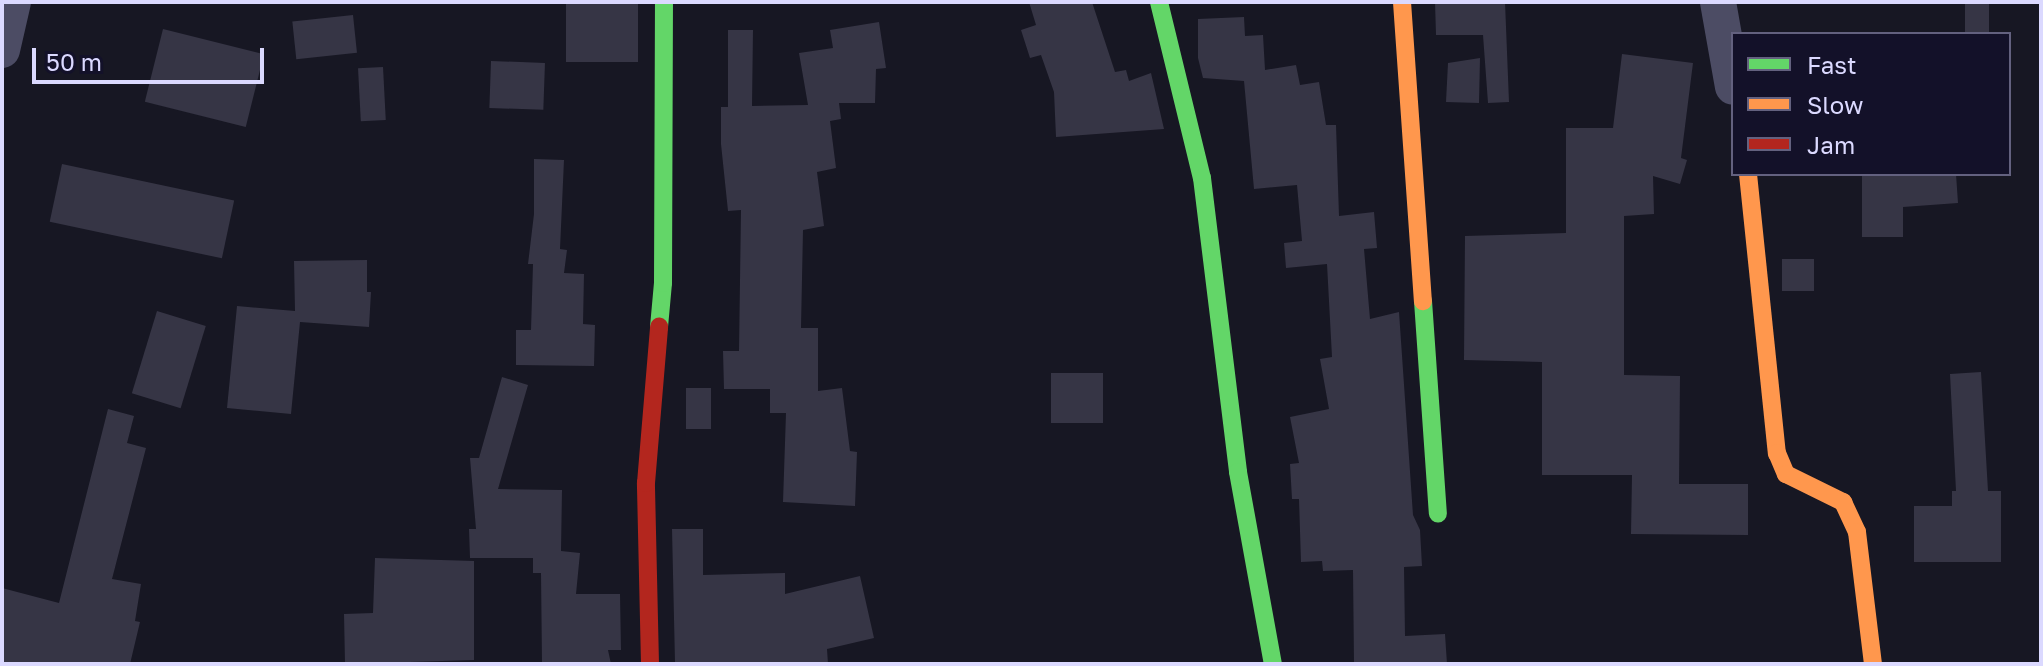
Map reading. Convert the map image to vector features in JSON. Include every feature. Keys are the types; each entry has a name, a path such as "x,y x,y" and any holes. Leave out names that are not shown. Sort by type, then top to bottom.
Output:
{"street":[{"path":"2,50 13,2"},
{"path":"650,664 646,483 663,283 664,2"},
{"path":"1159,2 1202,178 1238,472 1273,664"},
{"path":"1402,2 1438,513"},
{"path":"1718,2 1731,76"},
{"path":"1748,176 1777,453 1786,474 1843,502 1857,532 1873,664"}],"building":[{"path":"566,2 638,2 638,62 566,62"},
{"path":"1029,2 1092,2 1115,72 1126,70 1129,81 1151,73 1164,129 1056,137 1054,92 1041,55 1030,58 1021,30 1036,25"},
{"path":"1435,2 1505,2 1509,102 1488,103 1483,35 1436,35"},
{"path":"1965,2 1989,2 1989,32 1965,32"},
{"path":"353,15 357,53 296,59 292,21"},
{"path":"1244,17 1245,36 1263,35 1265,70 1296,65 1300,85 1319,82 1326,125 1336,125 1339,216 1374,212 1377,248 1364,249 1370,319 1399,312 1413,515 1420,530 1422,566 1404,567 1405,636 1445,634 1447,664 1354,664 1353,570 1323,571 1322,561 1301,562 1299,499 1292,499 1290,464 1299,463 1290,417 1329,409 1320,359 1332,357 1327,264 1286,268 1284,243 1302,241 1297,185 1254,189 1244,81 1203,78 1198,58 1198,19"},
{"path":"879,22 886,68 876,69 875,103 839,103 841,119 830,121 836,168 817,172 824,226 803,230 801,328 818,328 818,391 842,388 850,451 857,452 855,506 783,502 786,413 770,413 770,389 724,389 723,351 739,351 741,210 728,211 721,144 721,107 728,107 728,30 753,30 752,106 808,105 799,53 833,48 830,30"},
{"path":"163,29 264,54 246,127 145,102"},
{"path":"1622,54 1693,63 1681,158 1687,160 1680,184 1653,176 1654,214 1624,216 1624,375 1680,376 1679,484 1748,484 1748,535 1631,534 1632,475 1542,475 1542,362 1464,360 1465,236 1566,233 1566,128 1613,128"},
{"path":"1480,58 1479,103 1446,102 1448,63"},
{"path":"491,61 545,63 543,110 489,108"},
{"path":"383,67 386,120 361,121 358,68"},
{"path":"534,159 564,160 560,249 567,250 564,273 584,274 583,324 595,325 594,366 516,365 516,330 531,330 533,264 528,264 534,214"},
{"path":"62,164 234,201 222,258 50,222"},
{"path":"1862,176 1956,176 1958,203 1903,207 1903,237 1862,237"},
{"path":"1782,259 1814,259 1814,291 1782,291"},
{"path":"367,260 367,292 371,292 369,327 300,322 291,414 227,408 237,306 295,311 294,261"},
{"path":"157,311 206,326 181,408 132,393"},
{"path":"1981,372 1988,491 2001,491 2001,562 1914,562 1914,506 1952,506 1952,491 1956,491 1950,374"},
{"path":"1051,373 1103,373 1103,423 1051,423"},
{"path":"502,377 528,385 498,489 562,490 561,551 580,553 576,594 620,594 621,650 608,650 611,664 542,664 541,573 533,573 533,558 470,558 469,529 476,529 470,458 479,458"},
{"path":"686,388 711,388 711,429 686,429"},
{"path":"108,409 134,416 127,443 146,448 112,579 141,584 135,621 140,622 130,664 2,664 2,588 59,603"},
{"path":"672,529 703,529 703,575 785,573 785,594 860,576 874,638 827,649 828,664 675,663"},
{"path":"375,558 474,561 474,660 345,664 344,614 373,613"}],"traffic: fast":[{"path":"659,327 663,283 664,2"},
{"path":"1159,2 1202,178 1238,472 1273,664"},
{"path":"1423,301 1438,513"}],"traffic: slow":[{"path":"1402,2 1423,301"},
{"path":"1748,176 1777,453 1786,474 1843,502 1857,532 1873,664"}],"traffic: jam":[{"path":"650,664 646,483 659,327"}]}
